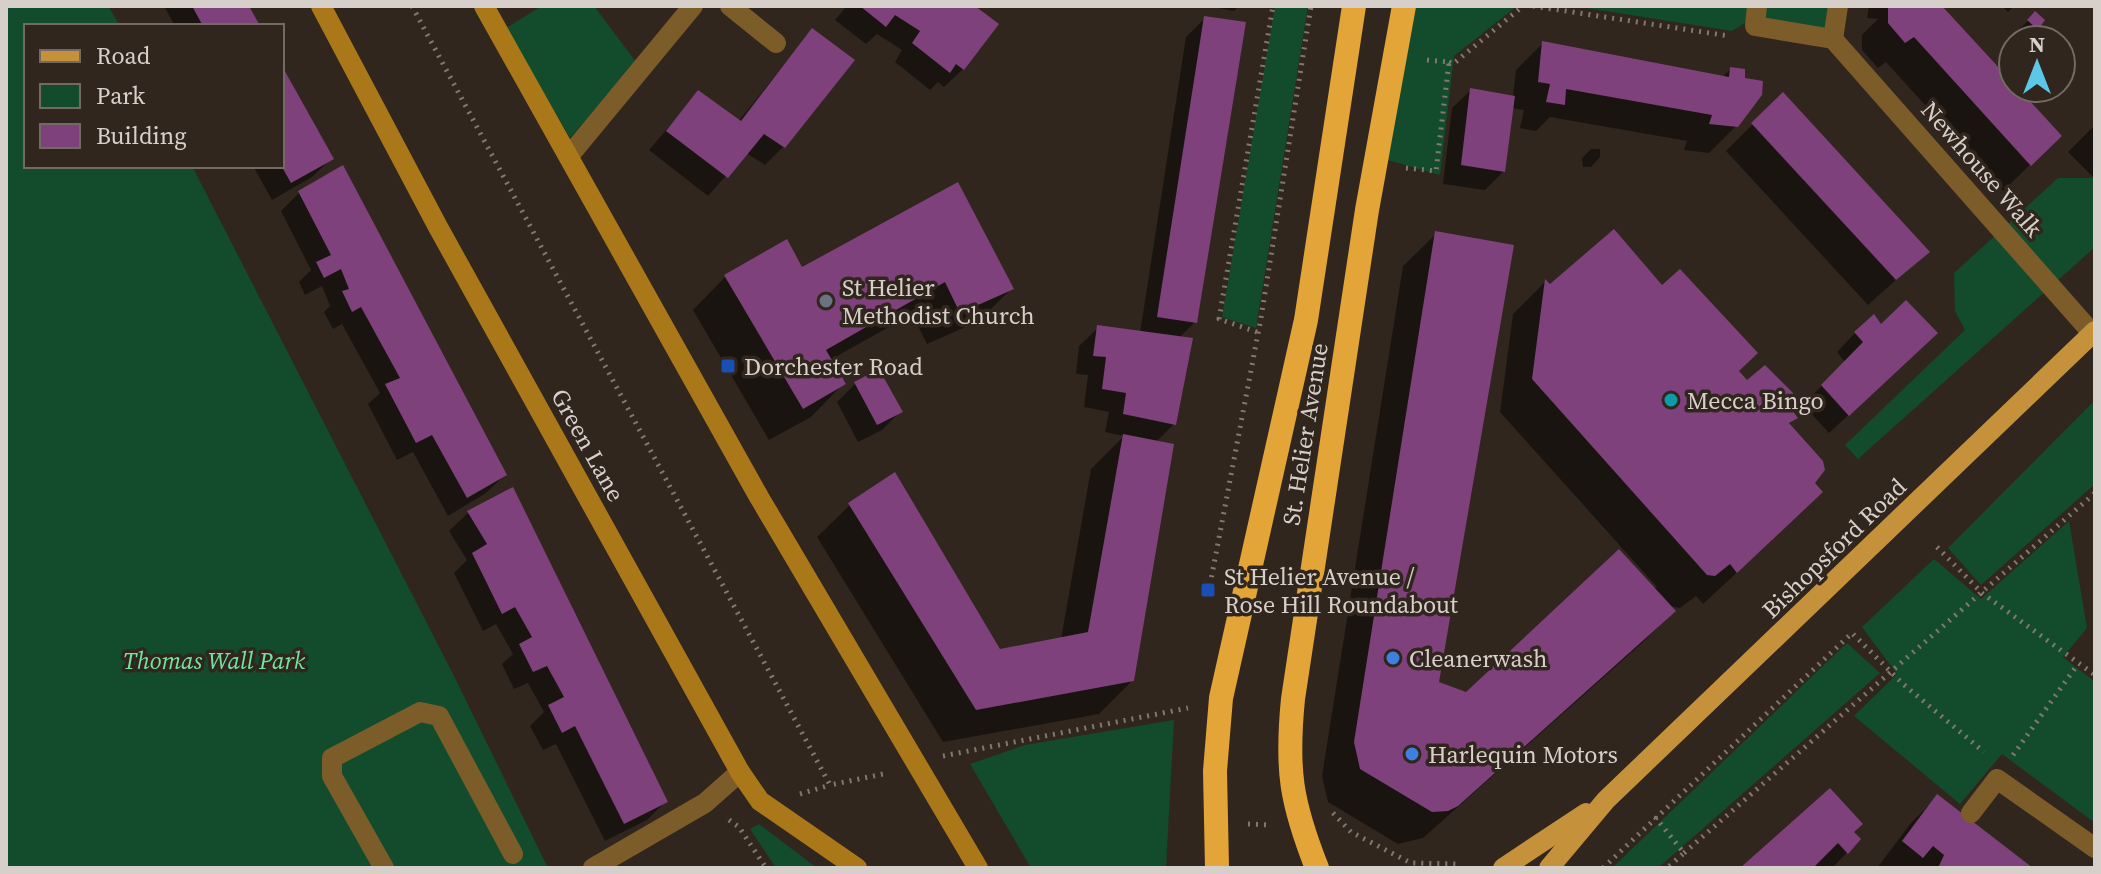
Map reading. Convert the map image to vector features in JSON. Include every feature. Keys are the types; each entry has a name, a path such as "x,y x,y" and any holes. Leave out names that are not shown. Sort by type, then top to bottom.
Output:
{"highway":[{"name":"St. Helier Avenue","path":"1217,868 1215,771 1221,698 1306,320 1354,6"},
{"name":"St. Helier Avenue","path":"1317,868 1297,819 1288,756 1293,699 1376,164 1404,6"}],"main road":[{"name":"Green Lane","path":"321,6 438,227 740,772 760,801 857,868"},
{"path":"484,6 759,497 918,761 978,868"},
{"name":"Bishopsford Road","path":"1549,868 1606,800 1907,515 2094,332"},
{"name":"Bishopsford Road","path":"1503,868 1606,800"}],"street":[{"path":"569,156 693,6"},
{"path":"730,6 776,43"},
{"path":"1756,16 1833,39 1838,6"},
{"name":"Newhouse Walk","path":"1833,39 2094,332"},
{"path":"384,868 332,776 332,758 420,712 439,716 513,854"},
{"path":"593,868 705,803 740,772"},
{"path":"1971,813 1997,779 2095,848"}],"path":[{"path":"412,6 830,785 889,773 918,761 1188,708"},
{"path":"1257,332 1219,319 1273,6"},
{"path":"1210,588 1257,332 1311,6"},
{"path":"1394,56 1453,64 1523,6"},
{"path":"1533,6 1732,37 1756,16"},
{"path":"1376,164 1436,171 1449,62"},
{"path":"1667,868 2095,493"},
{"path":"1937,547 1982,593 2095,675"},
{"path":"1603,868 1852,633 1891,672 2003,768 1997,779"},
{"path":"1997,779 2078,664"},
{"path":"1187,719 1190,694"},
{"path":"705,803 739,827 766,868"},
{"path":"1330,810 1351,832 1411,863 1458,864 1459,868"},
{"path":"1655,817 1684,853"}],"green space":[{"name":"Thomas Wall Park","path":"6,6 108,6 119,24 24,24 24,168 193,168 453,674 548,868 6,868"},
{"path":"542,6 594,6 636,62 570,138 506,28"},
{"path":"1275,6 1308,6 1256,328 1222,317"},
{"path":"1409,6 1517,6 1454,56 1440,175 1384,159"},
{"path":"1574,6 1749,6 1748,21 1732,31"},
{"path":"1764,6 1829,6 1825,29 1763,18"},
{"path":"2058,178 2095,178 2095,247 1858,459 1845,445 1965,330 1955,311 1954,273"},
{"path":"2095,400 2095,484 1981,585 1948,548"},
{"path":"2069,521 2087,628 2063,657 2095,682 2095,823 2002,754 1960,804 1854,716 1897,674 1862,627 1934,559 1981,599"},
{"path":"1847,643 1880,673 1658,868 1612,868"},
{"path":"1174,720 1166,868 1031,868 970,764 1025,745"},
{"path":"759,824 817,868 776,868 750,829"}],"building":[{"path":"192,6 249,6 259,24 202,24"},
{"path":"860,6 975,6 999,24 964,70 956,64 950,73 912,43 920,31 895,15 886,27"},
{"path":"1942,6 1997,66 1997,104 2033,104 2062,136 2031,166 1914,37 1905,43 1888,23 1888,7"},
{"path":"2035,11 2045,20 2042,24 2031,24 2027,20"},
{"path":"1204,16 1246,22 1197,323 1157,317"},
{"path":"812,28 855,60 785,148 764,134 728,178 666,131 698,90 741,121"},
{"path":"1542,41 1729,77 1730,67 1745,69 1745,78 1763,81 1762,95 1738,127 1709,124 1712,115 1566,89 1565,105 1546,102 1550,84 1538,82"},
{"path":"284,70 334,159 291,183 283,168"},
{"path":"1470,88 1515,96 1505,172 1461,165"},
{"path":"1783,92 1930,252 1896,280 1751,123"},
{"path":"343,165 507,475 467,498 432,435 416,443 385,384 400,378 361,307 352,312 342,291 349,289 341,269 324,278 316,262 331,255 298,191"},
{"name":"St Helier Methodist Church","path":"958,182 1014,289 960,313 945,282 826,350 846,384 803,409 724,275 787,239 802,267"},
{"name":"Mecca Bingo","path":"1614,229 1662,285 1680,269 1758,353 1739,371 1747,380 1765,365 1795,395 1789,406 1798,418 1789,423 1823,461 1825,470 1815,483 1823,492 1737,573 1730,564 1715,576 1707,575 1532,379 1545,279 1550,284"},
{"path":"1435,231 1514,245 1439,682 1466,692 1619,549 1676,611 1458,806 1448,811 1432,812 1360,769 1354,742"},
{"path":"1906,300 1938,333 1849,416 1821,385 1863,342 1854,332 1874,314 1881,324"},
{"path":"1097,325 1193,338 1176,425 1123,414 1126,393 1102,389 1106,357 1093,356"},
{"path":"879,369 903,412 877,425 854,382"},
{"path":"1123,434 1174,444 1134,681 976,710 848,503 895,472 1000,649 1088,632"},
{"path":"513,487 668,802 624,824 575,726 562,733 548,705 564,697 547,666 533,672 519,644 532,637 515,607 502,614 472,553 487,544 467,511"},
{"path":"1830,788 1863,824 1854,832 1861,839 1848,854 1838,843 1813,868 1740,868"},
{"path":"1937,794 2033,868 1938,868 1944,855 1933,846 1923,858 1902,841"}],"place":[{"name":"St Helier Methodist Church","path":"826,301"},
{"name":"Dorchester Road","path":"728,366"},
{"name":"Mecca Bingo","path":"1671,400"},
{"name":"St Helier Avenue / Rose Hill Roundabout","path":"1208,590"},
{"name":"Cleanerwash","path":"1393,658"},
{"name":"Harlequin Motors","path":"1412,754"}]}
